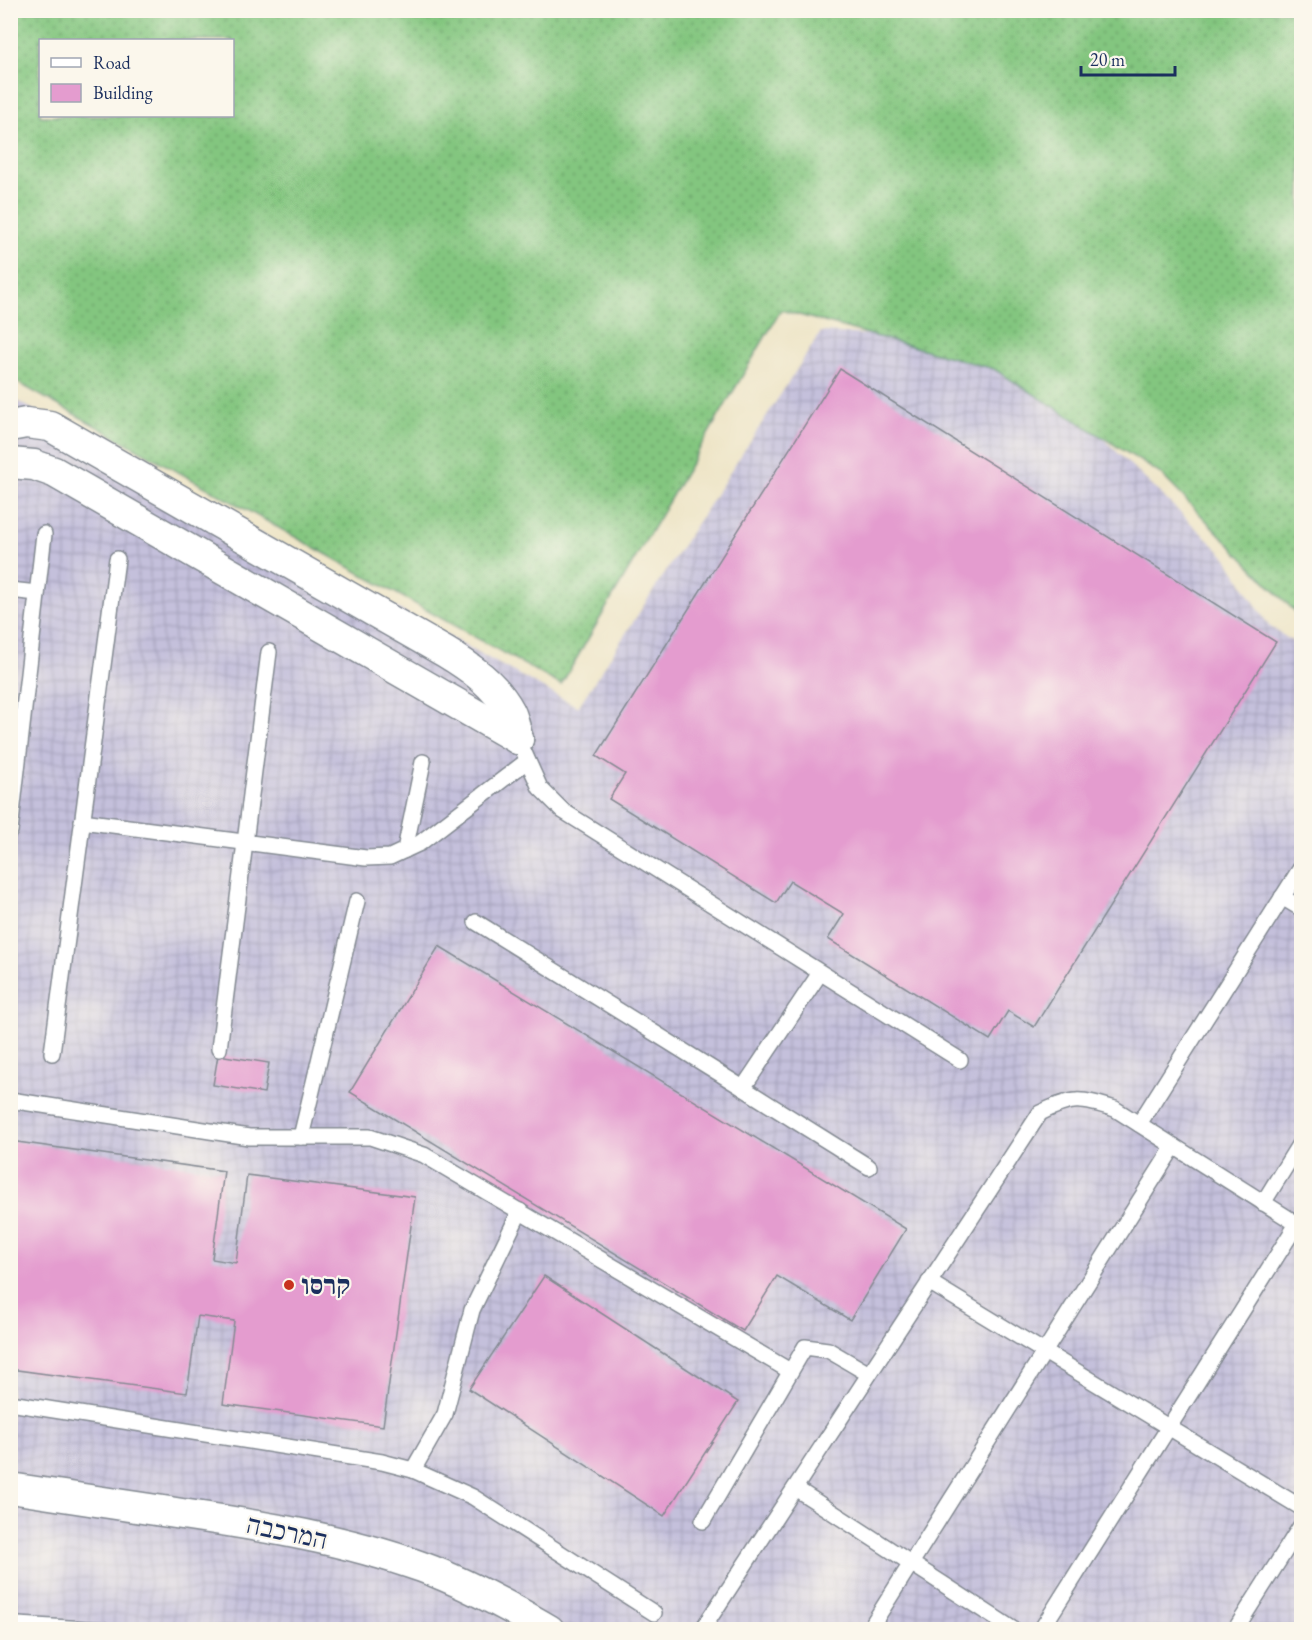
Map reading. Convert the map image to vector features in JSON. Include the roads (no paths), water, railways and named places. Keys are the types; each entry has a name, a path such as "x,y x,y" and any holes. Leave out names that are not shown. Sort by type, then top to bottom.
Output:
{"street":[{"path":"10,426 26,423 50,426 469,666 489,684 510,712 523,750"},
{"path":"10,463 34,465 54,472 523,750"},
{"name":"המרכבה","path":"10,1488 270,1527 377,1552 463,1585 549,1629"}],"lane":[{"path":"10,831 44,534"},
{"path":"52,1053 117,559"},
{"path":"10,590 37,593"},
{"path":"219,1049 269,652"},
{"path":"82,821 366,858 390,857 420,843 523,750 540,788 563,811 960,1060"},
{"path":"405,850 423,762"},
{"path":"1139,1124 1302,866"},
{"path":"1282,897 1302,909"},
{"path":"301,1137 357,901"},
{"path":"476,922 869,1167"},
{"path":"743,1088 820,973"},
{"path":"10,1100 249,1137 370,1137 424,1155 790,1371"},
{"path":"702,1629 1040,1113 1063,1102 1089,1101 1115,1109 1299,1225 1041,1629"},
{"path":"1263,1203 1302,1140"},
{"path":"869,1629 1174,1146"},
{"path":"413,1470 445,1414 472,1310 520,1211"},
{"path":"929,1282 1302,1508"},
{"path":"703,1521 804,1347 828,1350 869,1374"},
{"path":"10,1403 371,1461 413,1470 472,1497 654,1613"},
{"path":"795,1488 1014,1629"},
{"path":"1235,1629 1302,1524"},
{"path":"10,1627 18,1625 38,1628 104,1629"}],"place":[{"name":"קרסו","path":"289,1285"}]}
